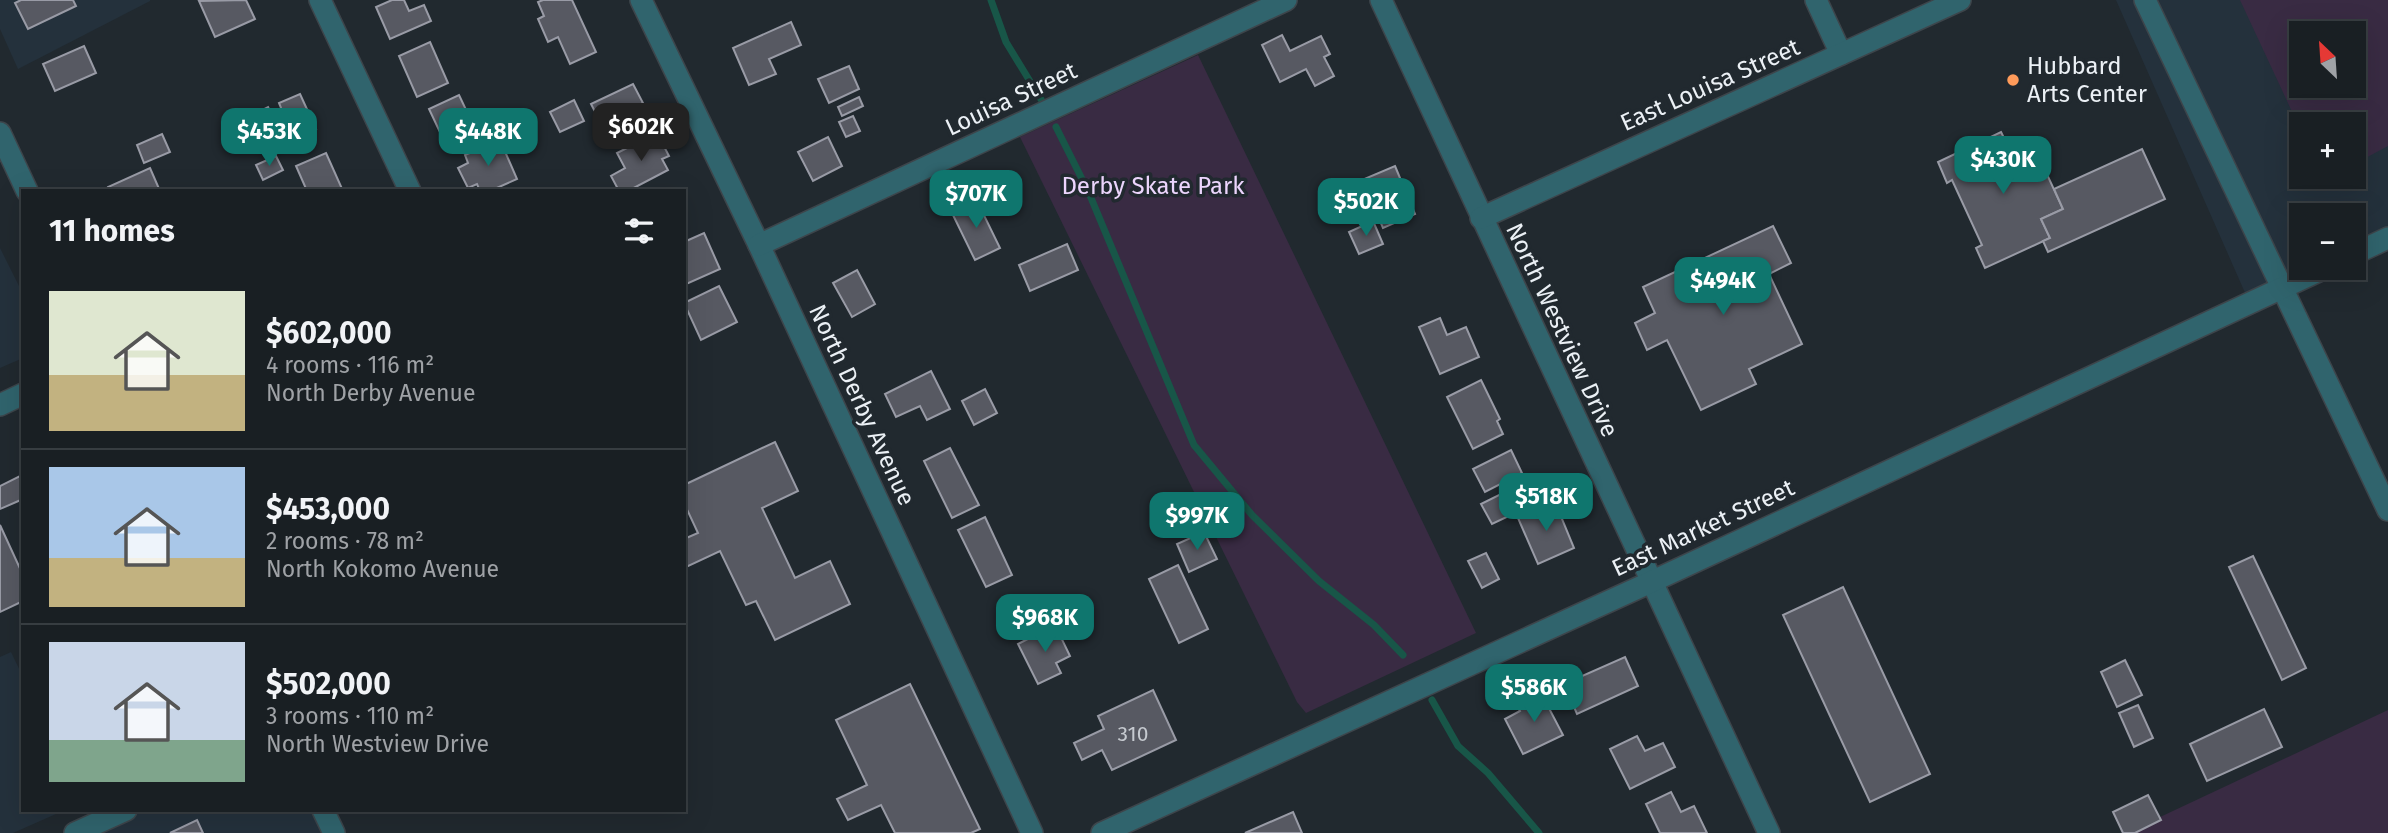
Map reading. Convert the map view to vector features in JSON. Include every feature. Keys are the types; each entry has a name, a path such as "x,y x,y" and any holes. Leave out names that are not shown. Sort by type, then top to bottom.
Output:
{"street":[{"path":"320,0 409,189"},
{"name":"North Derby Avenue","path":"641,0 759,246 1032,833"},
{"name":"Louisa Street","path":"759,246 1286,0"},
{"name":"North Westview Drive","path":"1381,0 1769,833"},
{"path":"1816,0 1841,54"},
{"name":"East Louisa Street","path":"1481,218 1960,0"},
{"path":"2145,0 2388,510"},
{"path":"0,133 26,189"},
{"path":"2366,248 2388,238"},
{"name":"East Market Street","path":"1102,833 1651,582 2300,280"},
{"path":"0,405 21,395"},
{"path":"75,833 122,812"},
{"path":"324,812 334,833"}],"shaded area":[{"path":"0,0 150,1 18,69 0,29"},
{"path":"2116,0 2388,0 2388,237 2366,248 2366,203 2289,203 2289,276 2250,304"},
{"path":"0,248 21,290 21,359 0,368"},
{"path":"11,652 21,673 21,812 60,812 13,833 0,833 0,657"},
{"path":"122,812 324,812 334,833 75,833"}],"green space":[{"path":"2240,0 2388,0 2388,146 2366,158 2366,112 2292,112"},
{"name":"Derby Skate Park","path":"1198,55 1476,633 1306,713 1297,702 1020,137"},
{"path":"2388,710 2388,833 2126,833"}],"building":[{"path":"21,0 73,0 76,6 28,29 15,3"},
{"path":"246,0 255,19 215,37 199,1"},
{"path":"392,0 404,0 409,11 424,5 431,21 390,39 376,7"},
{"path":"572,0 596,52 570,64 558,37 548,42 538,19 544,16 538,2"},
{"path":"791,22 801,45 769,59 776,74 749,85 733,48"},
{"path":"1282,35 1290,51 1321,36 1330,54 1324,57 1334,76 1315,86 1306,69 1280,82 1262,45"},
{"path":"430,42 448,83 417,97 399,56"},
{"path":"84,46 96,73 55,91 43,64"},
{"path":"849,66 859,89 829,103 818,79"},
{"path":"633,84 643,103 633,108 640,121 608,137 591,104"},
{"path":"300,94 316,129 285,143 279,129 288,125 279,103"},
{"path":"459,95 477,133 447,147 429,109"},
{"path":"859,97 863,106 842,116 838,107"},
{"path":"574,100 584,121 560,132 550,112"},
{"path":"268,107 277,128 261,135 252,115"},
{"path":"853,116 860,131 846,137 839,122"},
{"path":"2001,132 2012,154 2033,144 2063,209 2041,219 2050,238 1985,268 1976,248 1982,245 1952,180 1947,183 1938,162"},
{"path":"657,133 669,156 662,159 668,170 632,189 618,189 611,176 625,168 617,153"},
{"path":"162,134 170,152 144,163 137,145"},
{"path":"828,137 842,166 813,181 798,152"},
{"path":"500,140 517,179 494,189 479,189 477,184 468,188 458,168 468,163 465,155"},
{"path":"2142,149 2165,199 2048,252 2043,241 2050,238 2041,219 2063,209 2054,189"},
{"path":"326,153 342,189 306,189 296,166"},
{"path":"276,156 283,170 263,180 256,165"},
{"path":"1395,166 1415,214 1383,228 1362,180"},
{"path":"150,168 159,189 108,189"},
{"path":"977,201 1000,248 975,260 952,213"},
{"path":"1373,221 1383,244 1359,254 1349,232"},
{"path":"1773,226 1791,263 1769,274 1802,344 1749,369 1756,384 1701,410 1667,340 1647,350 1635,323 1655,313 1643,287"},
{"path":"704,233 720,269 686,284 686,241"},
{"path":"1067,244 1078,270 1030,291 1019,265"},
{"path":"857,270 875,304 852,317 833,283"},
{"path":"719,286 737,322 701,340 686,302"},
{"path":"1440,318 1447,335 1466,327 1479,357 1440,374 1419,327"},
{"path":"931,371 950,409 927,420 920,406 896,417 885,394"},
{"path":"1481,380 1500,419 1497,421 1503,434 1473,449 1447,397"},
{"path":"985,389 997,413 974,425 962,401"},
{"path":"775,442 798,491 762,508 795,578 830,561 850,604 775,640 756,601 746,605 720,551 686,567 686,538 698,533 686,507 686,484"},
{"path":"950,448 979,505 952,518 924,461"},
{"path":"1511,450 1522,473 1485,492 1473,469"},
{"path":"21,476 21,500 0,509 0,486"},
{"path":"1503,493 1513,514 1492,524 1481,504"},
{"path":"1555,502 1574,548 1538,564 1518,518"},
{"path":"985,517 1012,575 986,587 958,530"},
{"path":"0,525 21,571 21,602 0,612"},
{"path":"1204,532 1217,559 1189,572 1177,544"},
{"path":"1486,553 1499,579 1482,588 1468,561"},
{"path":"2253,556 2306,668 2282,680 2229,567"},
{"path":"1178,565 1208,629 1179,643 1149,579"},
{"path":"1843,587 1930,774 1870,802 1783,615"},
{"path":"1055,625 1070,656 1056,663 1061,673 1038,684 1018,644"},
{"path":"1625,657 1638,686 1577,714 1564,684"},
{"path":"2125,660 2142,695 2117,707 2101,672"},
{"path":"910,684 980,829 971,833 895,833 881,805 848,820 837,799 867,785 836,720"},
{"path":"1153,690 1176,740 1112,770 1102,750 1082,760 1074,743 1104,729 1098,716"},
{"path":"1541,693 1563,735 1523,754 1505,719 1520,711 1517,705"},
{"path":"2138,705 2153,738 2134,747 2119,713"},
{"path":"2264,709 2282,747 2207,781 2190,744"},
{"path":"1637,736 1645,751 1663,743 1675,767 1630,789 1610,749"},
{"path":"1671,792 1681,812 1694,806 1707,833 1660,833 1646,804"},
{"path":"2148,795 2161,820 2135,833 2123,833 2113,812"},
{"path":"1293,812 1302,833 1245,833"},
{"path":"197,820 203,833 170,833"}],"waterway":[{"path":"991,0 1006,42 1042,101"},
{"path":"1056,127 1089,193 1194,445 1252,515 1319,581 1374,625 1403,655"},
{"path":"1432,700 1458,746 1488,773 1539,833"}],"place":[{"name":"Hubbard Arts Center","path":"2013,80"}]}
